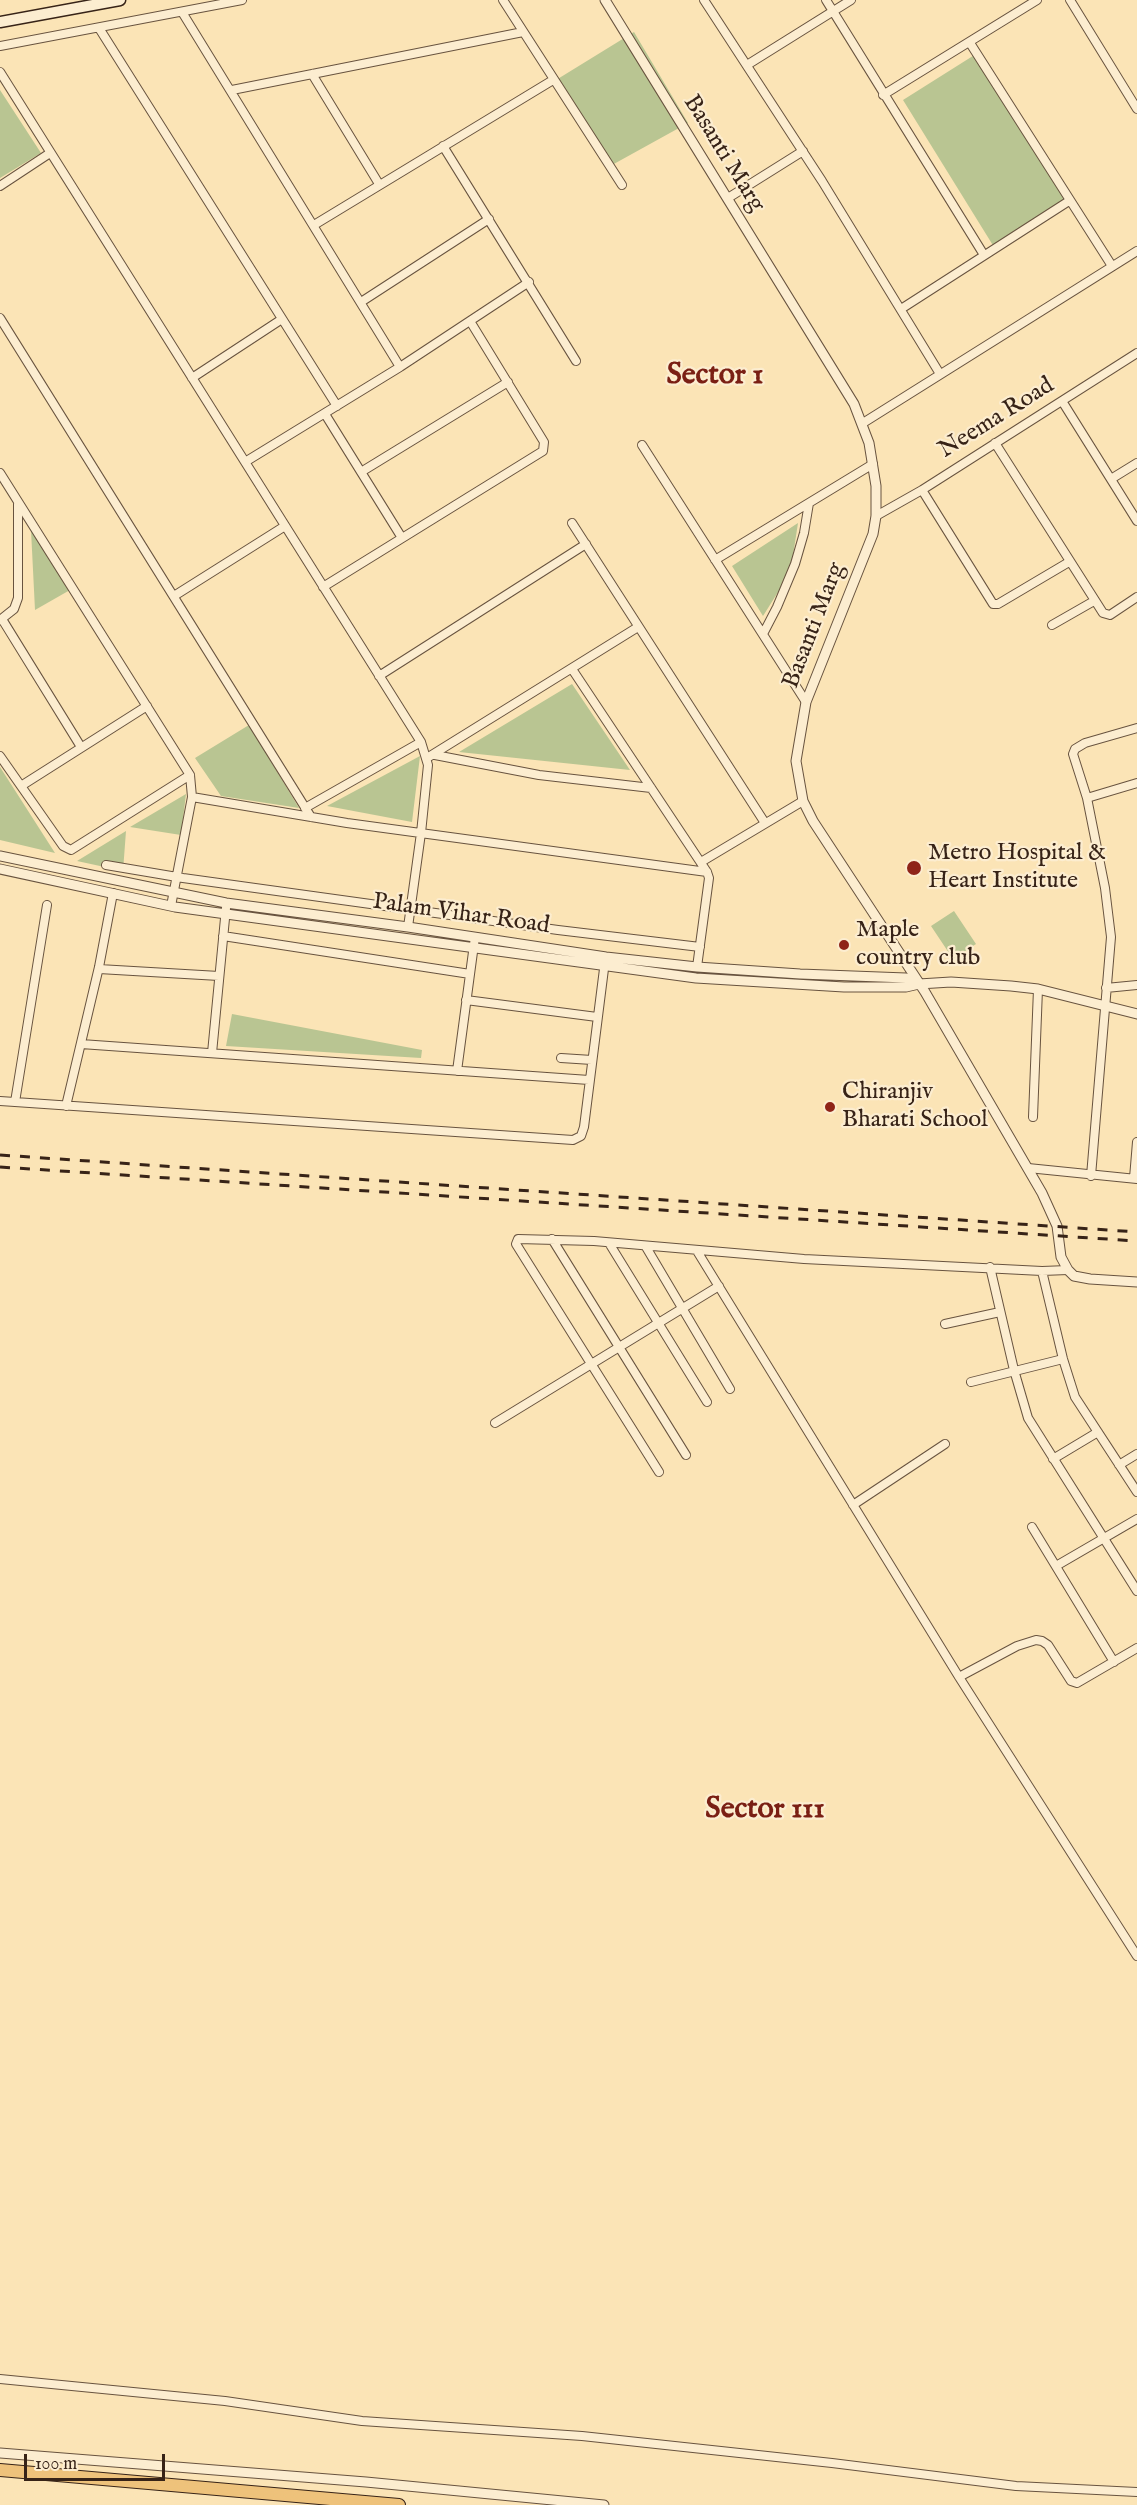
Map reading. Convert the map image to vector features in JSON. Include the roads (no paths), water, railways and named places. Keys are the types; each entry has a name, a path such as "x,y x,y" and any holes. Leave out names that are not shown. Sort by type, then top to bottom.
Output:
{"highway":[{"path":"0,2470 399,2505"}],"main road":[{"path":"0,22 120,0"}],"street":[{"path":"0,46 242,0"},
{"path":"503,0 622,185"},
{"name":"Basanti Marg","path":"604,0 728,198 854,404 863,423 873,464 876,516 873,534 806,702 796,761 803,801 819,830 919,984 1028,1168 1052,1212 1061,1257 1068,1270"},
{"path":"704,0 803,151 940,374"},
{"path":"826,0 984,255"},
{"path":"747,65 851,0"},
{"path":"883,95 1037,0"},
{"path":"1070,0 1137,109"},
{"path":"182,12 400,367"},
{"path":"99,28 337,406"},
{"path":"232,90 523,32"},
{"path":"970,43 1112,266"},
{"path":"0,72 431,757 408,927"},
{"path":"312,74 379,184"},
{"path":"314,225 553,80"},
{"path":"443,146 529,282 576,362"},
{"path":"728,198 803,151"},
{"path":"0,186 50,153"},
{"path":"901,309 1069,201"},
{"path":"361,302 489,219"},
{"path":"863,423 1137,251"},
{"path":"245,462 400,367 529,282"},
{"path":"0,318 311,817"},
{"path":"192,378 282,319"},
{"path":"323,587 543,451 544,442 470,321"},
{"name":"Neema Road","path":"876,516 922,490 1137,353"},
{"path":"361,472 508,382"},
{"path":"1062,401 1137,521"},
{"path":"325,414 402,538"},
{"path":"994,443 1103,614 1108,616 1137,597"},
{"path":"642,445 806,702"},
{"path":"1111,479 1137,463"},
{"path":"716,560 873,464"},
{"path":"0,473 4,484 18,502 190,775 192,797 171,906"},
{"path":"922,490 993,604 998,604 1069,562"},
{"path":"18,502 18,598 14,609 1,619 81,747"},
{"path":"763,634 795,564 804,533 809,503"},
{"path":"572,523 765,824"},
{"path":"174,596 285,526"},
{"path":"379,676 586,544"},
{"path":"1052,625 1094,601"},
{"path":"431,757 638,627"},
{"path":"572,669 707,872 709,878 697,967"},
{"path":"21,786 147,706"},
{"path":"1091,1176 1111,937 1088,798 1072,758 1075,749 1085,743 1137,728"},
{"path":"305,808 421,742"},
{"path":"0,756 63,846 71,850 190,775"},
{"path":"431,757 539,775 651,788"},
{"path":"1088,798 1137,783"},
{"path":"192,797 311,817 707,872"},
{"path":"701,862 803,801"},
{"name":"Palam Vihar Road","path":"0,856 174,894 408,927 475,942"},
{"path":"106,865 558,930 700,947"},
{"name":"Palam Vihar Road","path":"0,869 171,906 475,942 696,978 780,984 906,987 951,982 1038,989 1137,1014"},
{"path":"66,1106 99,969 113,893"},
{"path":"213,1053 226,903"},
{"path":"15,1102 47,905"},
{"path":"223,936 470,974"},
{"path":"457,1071 475,942"},
{"path":"0,1101 568,1141 577,1139 583,1132 605,962"},
{"name":"Palam Vihar Road","path":"605,962 906,978 919,984"},
{"path":"99,969 219,976"},
{"path":"1106,988 1137,985"},
{"path":"1033,1117 1038,989"},
{"path":"466,1000 597,1017"},
{"path":"81,1044 589,1080"},
{"path":"561,1058 592,1060"},
{"path":"1028,1168 1091,1176 1135,1178 1137,1142"},
{"path":"659,1472 590,1364 516,1241 519,1239 609,1243 804,1259 1042,1271 1068,1270 1074,1276 1090,1279 1137,1282"},
{"path":"552,1239 686,1455"},
{"path":"609,1243 707,1402"},
{"path":"646,1247 730,1389"},
{"path":"697,1251 959,1677 1137,1956"},
{"path":"990,1267 1023,1407 1053,1459 1137,1591"},
{"path":"1042,1271 1063,1359 1075,1397 1137,1492"},
{"path":"495,1423 719,1286"},
{"path":"945,1324 1000,1312"},
{"path":"971,1382 1063,1359"},
{"path":"1053,1459 1098,1432"},
{"path":"853,1505 945,1444"},
{"path":"1119,1465 1137,1454"},
{"path":"1056,1566 1137,1519"},
{"path":"1032,1527 1113,1662"},
{"path":"959,1677 1017,1646 1036,1640 1048,1645 1074,1683 1137,1648"},
{"path":"0,2379 225,2401 362,2421 582,2436 1016,2486 1137,2492"},
{"path":"0,2453 366,2481 604,2505"}],"railway":[{"path":"0,1155 1137,1232"},
{"path":"0,1167 1137,1241"}],"place":[{"name":"Metro Hospital & Heart Institute","path":"914,868"},
{"name":"Maple country club","path":"844,945"},
{"name":"Chiranjiv Bharati School","path":"830,1107"}],"district":[{"name":"Sector 1","path":"715,377"},
{"name":"Sector 111","path":"765,1811"}]}
